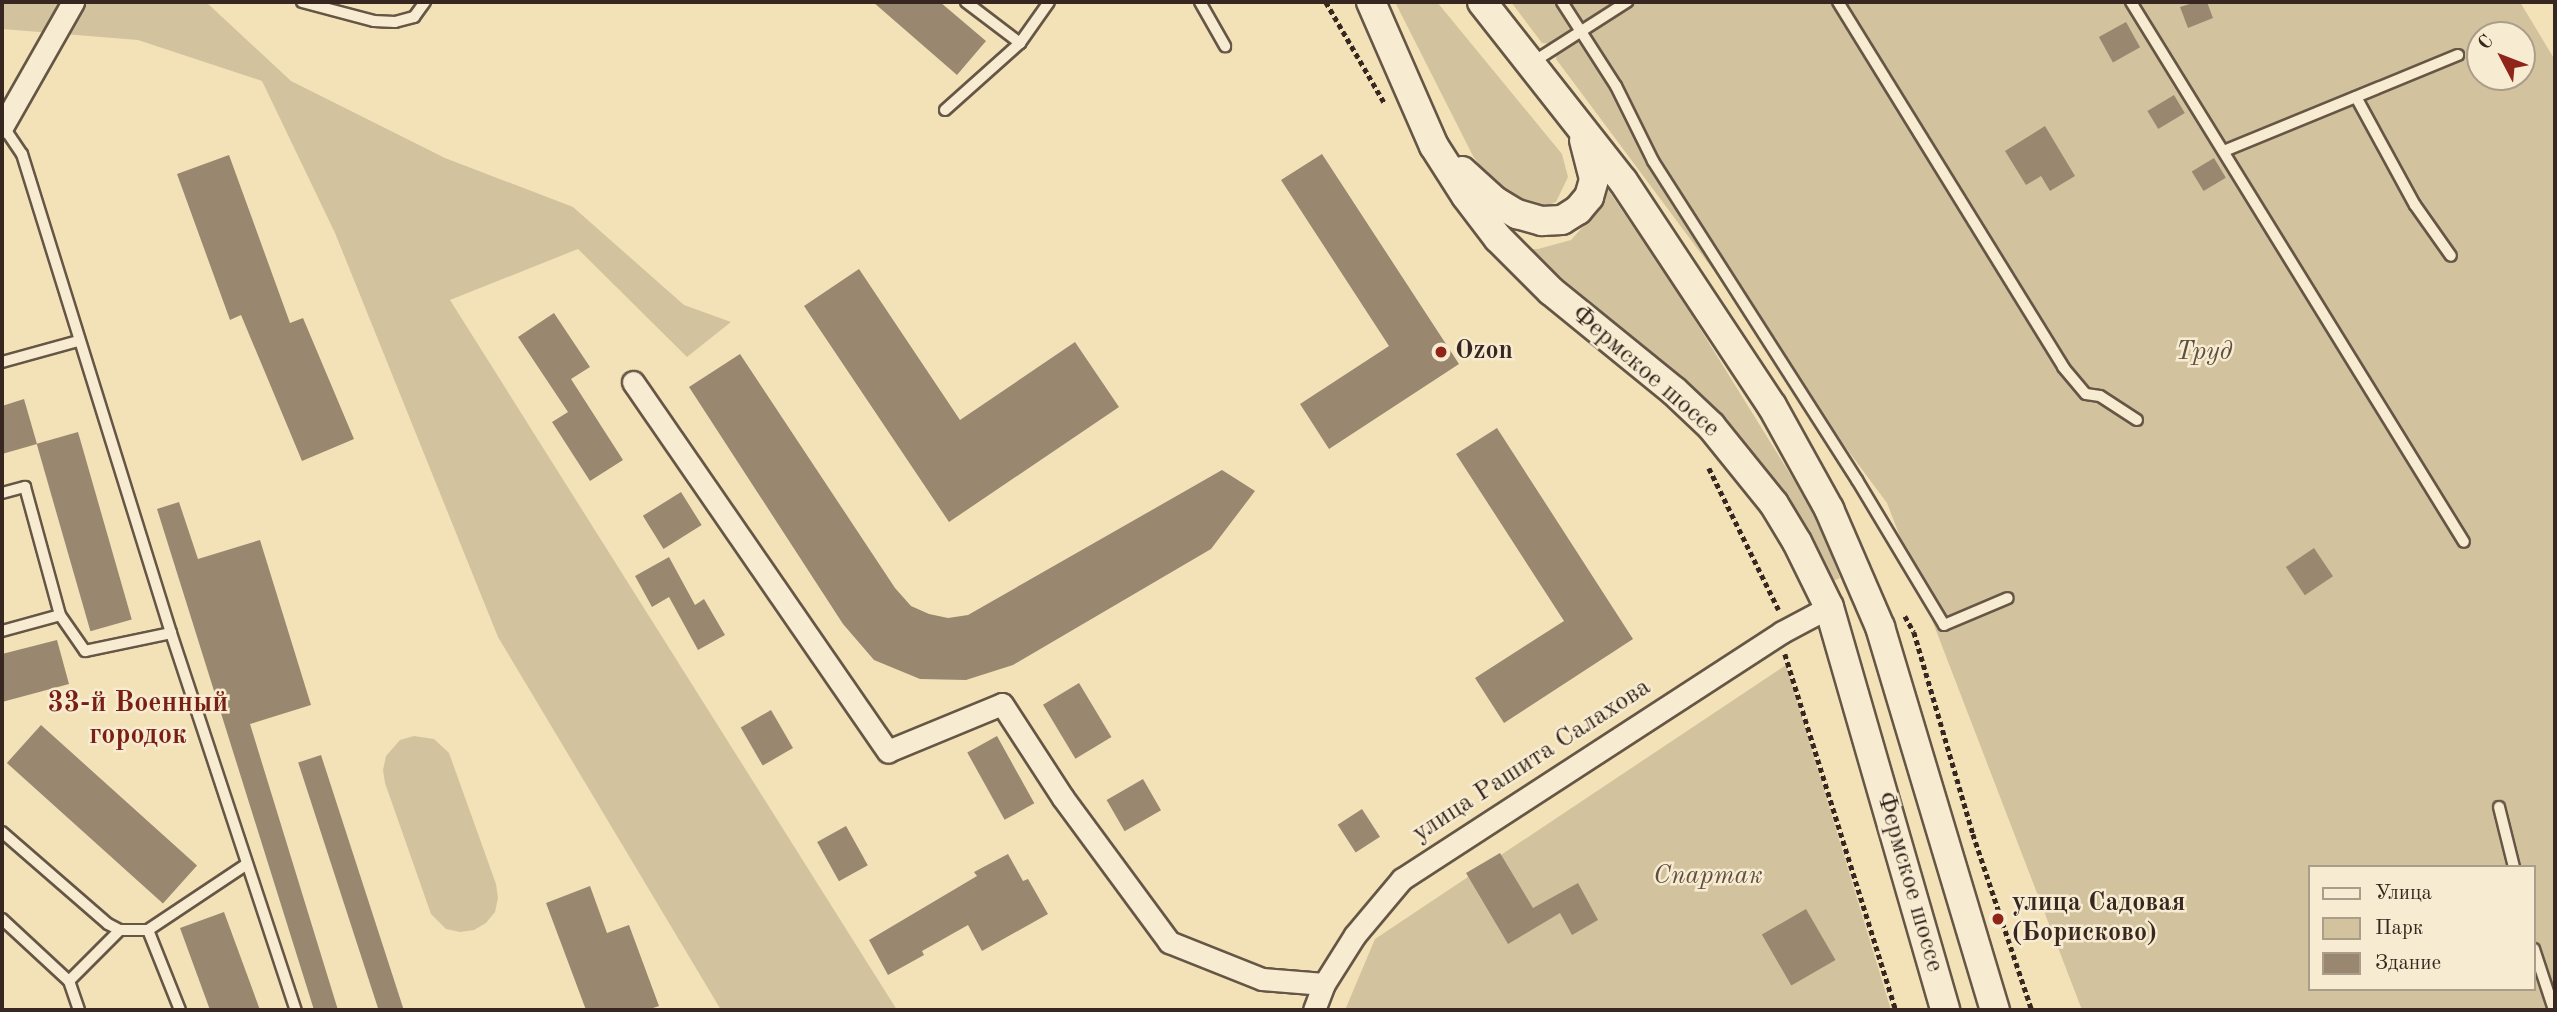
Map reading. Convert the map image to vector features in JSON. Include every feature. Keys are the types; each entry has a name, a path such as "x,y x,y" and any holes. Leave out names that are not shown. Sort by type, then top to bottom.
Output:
{"main road":[{"name":"Фермское шоссе","path":"1371,2 1434,146 1465,196 1498,238 1551,290 1674,391 1711,426 1774,504 1829,607 1945,1010"},
{"name":"Фермское шоссе","path":"1482,2 1623,181 1772,406 1829,509 1865,587 1995,1010"},
{"path":"1434,146 1496,201 1517,214 1542,220 1562,220 1578,210 1589,197 1594,179 1591,159 1577,123"},
{"path":"1829,607 1865,587"}],"street":[{"path":"2,126 73,2"},
{"path":"633,382 888,751 1002,704 1063,799 1169,942 1262,979 1324,984"},
{"name":"улица Рашита Салахова","path":"1314,1010 1324,984 1355,935 1402,880 1782,632 1829,607"}],"lane":[{"path":"302,2 374,21 395,22 414,17 425,2"},
{"path":"966,2 1020,43"},
{"path":"945,110 1020,43 1049,2"},
{"path":"1200,2 1225,46"},
{"path":"1562,2 1616,86 1653,161 1835,446 1944,625 2008,598"},
{"path":"1530,63 1627,2"},
{"path":"1838,2 2063,367 2086,394 2100,396 2137,420"},
{"path":"2131,2 2464,542"},
{"path":"2224,151 2458,55"},
{"path":"2356,97 2415,205 2451,256"},
{"path":"2,126 22,154 171,633 296,1010"},
{"path":"2,362 78,341"},
{"path":"2,493 25,487 60,615 85,651 171,633"},
{"path":"2,631 60,615"},
{"path":"2499,807 2514,865"},
{"path":"2,832 108,924 120,930 148,930 247,864"},
{"path":"2,919 69,981 79,1010"},
{"path":"69,981 120,930"},
{"path":"148,930 180,1010"},
{"path":"2536,955 2554,1010"},
{"path":"1324,984 1326,1010"}],"path":[{"path":"1326,2 1391,113"},
{"path":"1703,455 1779,608 1785,657 1896,1010"}],"green space":[{"path":"2,2 206,2 291,81 445,158 573,207 684,305 731,322 687,357 578,249 450,300 897,1010 721,1010 498,637 335,233 262,81 138,40 2,29"},
{"path":"1395,2 1437,2 1562,154 1568,177 1556,202 1538,210 1499,191 1473,156"},
{"name":"Труд","path":"1511,2 2520,2 2531,21 2466,21 2466,91 2536,91 2536,29 2555,60 2555,1010 2082,1010 1887,503 1556,59 1558,45 1542,43"},
{"path":"1604,184 1678,293 1816,516 1840,578 1833,581 1828,579 1768,472 1720,412 1528,249 1571,240 1597,211"},
{"name":"Спартак","path":"1786,665 1891,1010 1345,1010 1375,939"},
{"path":"414,736 434,739 449,753 496,884 498,898 495,912 486,923 474,930 460,932 446,929 431,914 385,783 383,770 386,756 400,740"}],"building":[{"path":"873,2 940,2 986,41 957,75"},
{"path":"2207,2 2213,18 2188,28 2180,7"},
{"path":"2126,22 2140,47 2113,62 2099,37"},
{"path":"2174,95 2185,113 2158,129 2147,111"},
{"path":"2045,126 2075,176 2050,191 2041,176 2026,185 2005,151"},
{"path":"1322,154 1459,364 1329,449 1300,404 1389,346 1281,180"},
{"path":"229,155 290,323 303,318 354,439 302,461 241,315 230,320 177,174"},
{"path":"2214,158 2226,178 2204,191 2192,171"},
{"path":"859,269 960,420 1075,342 1119,407 949,522 804,306"},
{"path":"554,313 590,367 571,379 623,460 590,481 552,422 568,412 518,337"},
{"path":"740,354 895,588 911,606 929,614 948,618 968,615 1222,470 1255,491 1211,549 1013,665 966,680 920,679 874,660 843,624 689,387"},
{"path":"24,399 37,444 2,454 2,406"},
{"path":"1497,428 1633,639 1504,723 1475,678 1564,621 1456,454"},
{"path":"78,432 132,619 90,631 37,444"},
{"path":"681,492 702,525 664,549 643,516"},
{"path":"179,502 198,559 260,540 311,705 250,724 338,1010 314,1010 157,509"},
{"path":"2314,548 2333,576 2305,595 2286,567"},
{"path":"669,557 695,605 704,599 725,635 698,650 669,597 652,607 635,576"},
{"path":"57,640 69,684 2,702 2,654"},
{"path":"1079,683 1111,737 1075,759 1043,705"},
{"path":"771,710 793,748 763,766 741,728"},
{"path":"41,725 197,866 163,903 7,763"},
{"path":"997,736 1034,803 1005,820 967,752"},
{"path":"321,755 404,1010 379,1010 298,762"},
{"path":"1143,779 1161,810 1125,831 1107,800"},
{"path":"1362,809 1380,837 1356,852 1338,825"},
{"path":"846,826 868,865 839,881 817,842"},
{"path":"1500,853 1533,908 1578,883 1598,920 1572,935 1560,913 1508,944 1466,873"},
{"path":"1008,854 1023,881 1028,879 1048,914 982,951 968,925 922,951 924,955 888,975 869,940 977,876 974,872"},
{"path":"590,886 607,933 629,925 659,1006 647,1010 586,1010 546,903"},
{"path":"1806,909 1836,960 1791,986 1762,934"},
{"path":"224,912 260,1010 210,1010 180,928"}],"place":[{"name":"Ozon","path":"1441,352"},
{"name":"улица Садовая (Борисково)","path":"1998,919"}],"district":[{"name":"33-й Военный городок","path":"138,720"}]}
